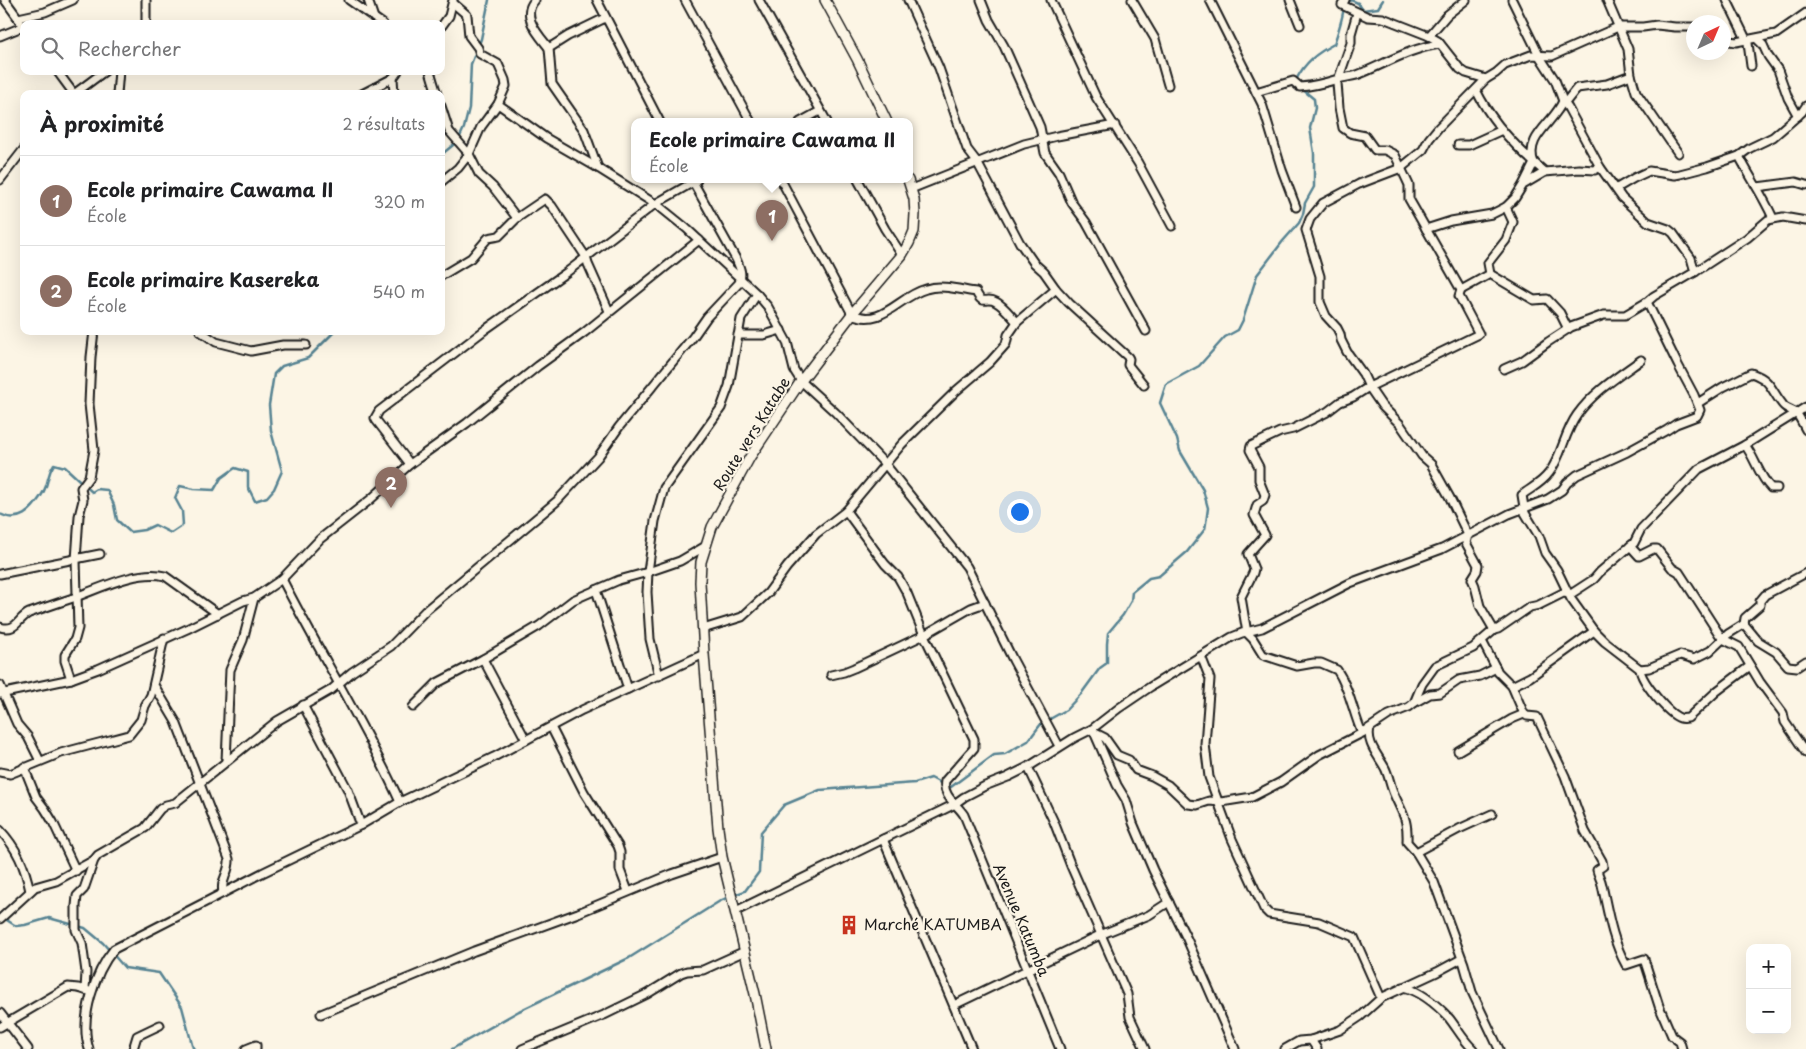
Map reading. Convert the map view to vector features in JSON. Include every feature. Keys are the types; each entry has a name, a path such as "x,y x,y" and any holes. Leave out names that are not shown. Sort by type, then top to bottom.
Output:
{"street":[{"path":"5,0 20,22"},
{"path":"18,18 45,12 73,0"},
{"path":"146,0 146,20"},
{"path":"349,0 377,20"},
{"path":"368,0 374,18"},
{"path":"534,0 528,15 534,28 549,48 552,84 584,130 598,168"},
{"path":"597,0 658,118"},
{"path":"685,0 749,118"},
{"path":"759,0 824,118"},
{"path":"824,0 857,59 885,118"},
{"path":"908,0 940,68 969,152 977,162 1020,243 1034,263 1044,272 1069,303 1128,356 1128,365 1144,386"},
{"path":"980,0 1012,62 1040,127 1045,153 1062,180 1072,203 1086,222 1146,331"},
{"path":"1051,0 1096,97 1138,163 1172,226"},
{"path":"1132,0 1154,39 1168,85"},
{"path":"1210,0 1262,104 1282,170 1296,206"},
{"path":"1290,0 1300,25"},
{"path":"1345,0 1342,5 1368,18 1386,18 1429,36 1440,44 1460,69 1466,73 1486,79"},
{"path":"1429,36 1446,15 1466,0"},
{"path":"1512,0 1540,57 1555,80 1564,102 1600,167 1625,201 1647,220 1673,233 1691,258 1695,272"},
{"path":"1607,0 1628,49 1631,75 1636,92 1678,153"},
{"path":"1727,0 1747,40 1751,66"},
{"path":"445,22 449,16 453,1 467,14 469,36 480,54 496,62 506,86 498,104 481,127 469,154 458,168 445,179"},
{"path":"1357,13 1351,34 1351,43 1338,79 1339,108 1343,128 1350,133 1365,136 1375,150 1385,150 1395,155 1409,188 1409,199 1418,218 1441,253 1445,264 1461,290"},
{"path":"1731,41 1757,39 1776,34 1806,13"},
{"path":"549,48 568,36 605,18"},
{"path":"1494,630 1480,606 1472,579 1478,572 1478,565 1466,543 1468,535 1450,498 1431,464 1422,456 1400,424 1382,406 1369,387 1363,374 1347,352 1339,331 1326,316 1319,293 1321,286 1320,276 1306,230 1310,219 1323,203 1360,184 1401,168 1423,150 1434,133 1486,79 1514,60 1533,55 1548,57 1559,54 1618,27 1657,24 1686,28"},
{"path":"0,36 20,30"},
{"path":"1757,39 1763,45 1778,70 1788,98 1798,116"},
{"path":"1256,92 1293,82 1300,87 1329,83 1338,79 1355,76 1424,46 1440,44"},
{"path":"59,75 71,90"},
{"path":"80,90 100,75"},
{"path":"118,90 119,75"},
{"path":"370,90 395,75"},
{"path":"431,75 436,90"},
{"path":"1426,229 1438,227 1452,221 1488,215 1506,207 1515,198 1534,163 1531,153 1541,129 1558,113 1564,102 1577,88 1606,84 1631,75"},
{"path":"393,78 394,90"},
{"path":"1476,90 1483,104 1502,130 1545,172"},
{"path":"498,104 540,135 598,168 654,204 686,228 741,277 757,294 768,307 781,330 787,342 794,370 801,381 836,413 885,464 957,553 972,575 1059,746"},
{"path":"1617,188 1649,171 1669,175 1680,174 1707,168 1739,156 1750,148 1774,137 1798,116 1806,106"},
{"path":"807,118 820,111"},
{"path":"445,118 449,131 469,154 479,174 517,218"},
{"path":"910,184 1024,144 1115,126"},
{"path":"1458,145 1469,145 1502,130"},
{"path":"0,180 3,171 20,153"},
{"path":"1739,156 1773,218"},
{"path":"1523,185 1545,172 1579,169 1595,170 1600,167"},
{"path":"1757,186 1796,182 1806,185"},
{"path":"410,464 376,420 375,418 379,411 486,329 555,281 654,204 691,183"},
{"path":"0,918 35,887 56,881 145,828 160,809 175,803 277,721 338,685 352,672 390,646 425,610 557,501 598,457 619,427 741,277 741,272 732,251 695,183"},
{"path":"783,183 852,314 861,318 874,318 919,291 936,287 976,292 982,301 994,300 1018,322"},
{"path":"860,183 902,255"},
{"name":"Route vers Katabe","path":"766,1049 735,907 722,857 704,654 700,582 701,562 704,547 712,527 750,457 801,381 852,314 902,255 914,231 914,199 910,184"},
{"path":"445,274 471,258 488,238 499,236 517,218 541,201 547,200 586,257 609,311"},
{"path":"1490,274 1488,263 1506,240 1513,222 1506,207"},
{"path":"1504,369 1522,361 1568,329 1604,315 1625,315 1750,236 1761,224 1773,218 1783,217 1803,220 1806,227"},
{"path":"2,694 71,679 218,614 243,601 254,598 282,579 320,538 371,499 410,464 467,423 546,360 585,332 699,240"},
{"path":"1362,734 1353,704 1337,670 1320,663 1297,666 1266,657 1261,654 1252,636 1247,633 1241,597 1254,568 1248,554 1265,535 1254,515 1256,506 1263,500 1265,495 1259,480 1259,467 1250,448 1271,436 1294,428 1327,412 1344,400 1369,387 1478,334 1459,296 1461,290 1490,274"},
{"path":"1490,274 1534,300 1545,298 1548,300 1560,313 1568,329"},
{"path":"703,629 742,617 768,594 787,567 816,534 846,511 885,464 956,390 990,362 1006,344 1008,335 1018,322 1056,289"},
{"path":"659,676 650,639 647,592 655,521 664,488 721,408 728,386 744,312 757,294"},
{"path":"735,907 883,839 953,805 985,786 1028,767 1059,746 1094,731 1138,695 1226,641 1242,633 1262,628 1350,583 1442,549 1524,508 1555,496 1571,478 1626,452 1676,424 1697,416 1700,410 1698,404 1647,302"},
{"path":"738,335 764,335 781,330"},
{"path":"71,679 65,661 78,628 76,560 79,516 83,500 81,488 89,477 94,450 90,404 94,335"},
{"path":"206,335 216,342 251,351 283,345 306,346"},
{"path":"1641,360 1611,382 1577,415 1550,472 1522,496 1525,513 1539,536 1545,553 1557,570 1568,594 1594,631 1640,669 1640,673 1651,691 1678,716 1688,718 1717,691 1750,666"},
{"path":"1698,404 1723,387 1751,373 1766,379 1774,394 1784,406 1796,414 1806,430"},
{"path":"1414,703 1424,680 1435,666 1473,648 1494,630 1530,608 1563,593 1571,594 1594,579 1630,546 1641,529 1698,469 1745,444 1806,407"},
{"path":"1745,444 1754,456 1757,466 1767,483 1771,488 1777,488"},
{"path":"846,511 900,581 910,597 924,635"},
{"path":"1630,546 1639,556 1653,550 1659,550 1672,568 1679,572 1723,639 1739,647 1750,666 1784,713 1788,726 1806,753"},
{"path":"413,707 436,683 483,659 539,626 573,600 619,580 680,561 704,547"},
{"path":"0,574 100,554"},
{"path":"1640,669 1649,668 1680,655 1694,658 1710,651 1744,624 1745,618 1760,605 1760,601 1765,595 1806,573"},
{"path":"0,627 13,627 28,614 108,585 142,575 156,574 165,576 218,614"},
{"path":"282,579 306,627 373,745 400,802"},
{"path":"596,590 628,689"},
{"path":"226,761 230,670 243,640 254,598"},
{"path":"831,675 844,672 924,635 971,608 985,603"},
{"path":"1744,624 1758,641 1776,652 1788,666 1797,667 1806,661"},
{"path":"1512,686 1530,677 1594,631"},
{"name":"Avenue Katumba","path":"924,635 974,739 974,748 945,781 944,785 953,805 964,815 1060,1049"},
{"path":"0,772 10,774 62,753 129,735 141,720 154,685 164,638"},
{"path":"1482,641 1496,668 1512,686 1524,714 1537,718 1565,776 1585,831 1603,864 1596,871 1602,885 1604,899 1615,934 1616,946 1626,965 1642,958 1645,960 1659,1006 1672,1036 1680,1042 1682,1049"},
{"path":"88,991 105,960 114,949 361,825 400,802 628,689 704,654"},
{"path":"1201,656 1210,679 1206,723 1206,767 1217,796 1217,802 1232,839 1265,911 1269,914 1322,923 1354,937 1381,998"},
{"path":"483,659 526,740"},
{"path":"1094,731 1105,738 1117,755 1129,760 1136,770 1168,785 1188,804 1197,805 1209,801 1217,802 1252,798 1281,782 1319,755 1362,734 1389,715 1402,711 1430,694 1440,693 1459,680 1480,676 1496,668"},
{"path":"0,685 2,694 17,724 28,737 40,761"},
{"path":"154,685 176,722 229,859 230,867 222,885 223,893"},
{"path":"303,705 348,790 361,825"},
{"path":"1458,751 1512,719 1524,714"},
{"path":"551,727 584,792 618,846 620,870 628,891"},
{"path":"1370,728 1368,733 1374,749 1406,818 1408,842 1434,882 1472,992 1499,1049"},
{"path":"1094,731 1117,785 1126,800 1153,870 1187,939 1235,1049"},
{"path":"1028,767 1054,822 1100,935 1127,994 1130,1017 1145,1049"},
{"path":"24,768 36,797 53,822 76,870"},
{"path":"1416,852 1492,814"},
{"path":"0,830 15,848 23,864 30,891"},
{"path":"883,839 972,1049"},
{"path":"321,1014 474,951 578,913 628,891 722,857"},
{"path":"89,1049 85,1039 88,991 82,943 76,930 76,906 77,896 84,888 94,860"},
{"path":"954,1005 1100,935 1149,915 1169,902"},
{"path":"522,1049 604,1015 647,994 681,973 703,970 745,951"},
{"path":"1285,1049 1299,1042 1340,1030 1361,1016 1381,998 1438,972 1461,958"},
{"path":"0,1026 68,987 88,991"},
{"path":"1403,987 1412,990 1439,1009 1473,1049"},
{"path":"0,1013 28,1049"},
{"path":"133,1049 137,1036 160,1025"},
{"path":"1311,1040 1317,1049"},
{"path":"246,1049 256,1045 256,1049"}],"waterway":[{"path":"445,152 458,141 464,128 469,108 471,64 481,39 489,0"},
{"path":"1297,82 1296,80 1307,63 1334,44 1344,6 1351,0 1358,3 1363,10 1378,8 1383,0"},
{"path":"734,895 745,891 759,872 761,832 784,805 820,790 915,783 931,778 951,787 994,755 1005,754 1028,741 1041,724 1066,710 1081,694 1100,668 1107,663 1108,633 1123,615 1131,601 1132,592 1149,578 1159,576 1187,552 1205,529 1208,508 1203,490 1180,451 1177,439 1160,403 1166,384 1199,366 1225,337 1238,330 1257,275 1299,223 1305,203 1314,187 1314,153 1310,128 1315,108 1314,99 1302,89"},
{"path":"0,514 13,518 29,511 43,492 54,464 65,467 92,492 97,489 107,490 114,505 117,520 130,532 144,530 155,525 171,533 183,525 182,511 175,498 180,486 214,490 221,478 235,468 248,472 248,487 255,501 267,497 274,489 282,471 271,431 269,405 274,374 282,366 308,358 331,335"},
{"path":"452,1049 519,1011 629,958 729,897"},
{"path":"0,914 16,926 49,918 85,928 103,943 125,968 159,973 182,1007 193,1048 195,1049"}],"place":[{"name":"Ecole primaire Cawama II","path":"772,241"},
{"name":"Ecole primaire Kasereka","path":"391,508"},
{"name":"Marché KATUMBA","path":"849,925"}]}
